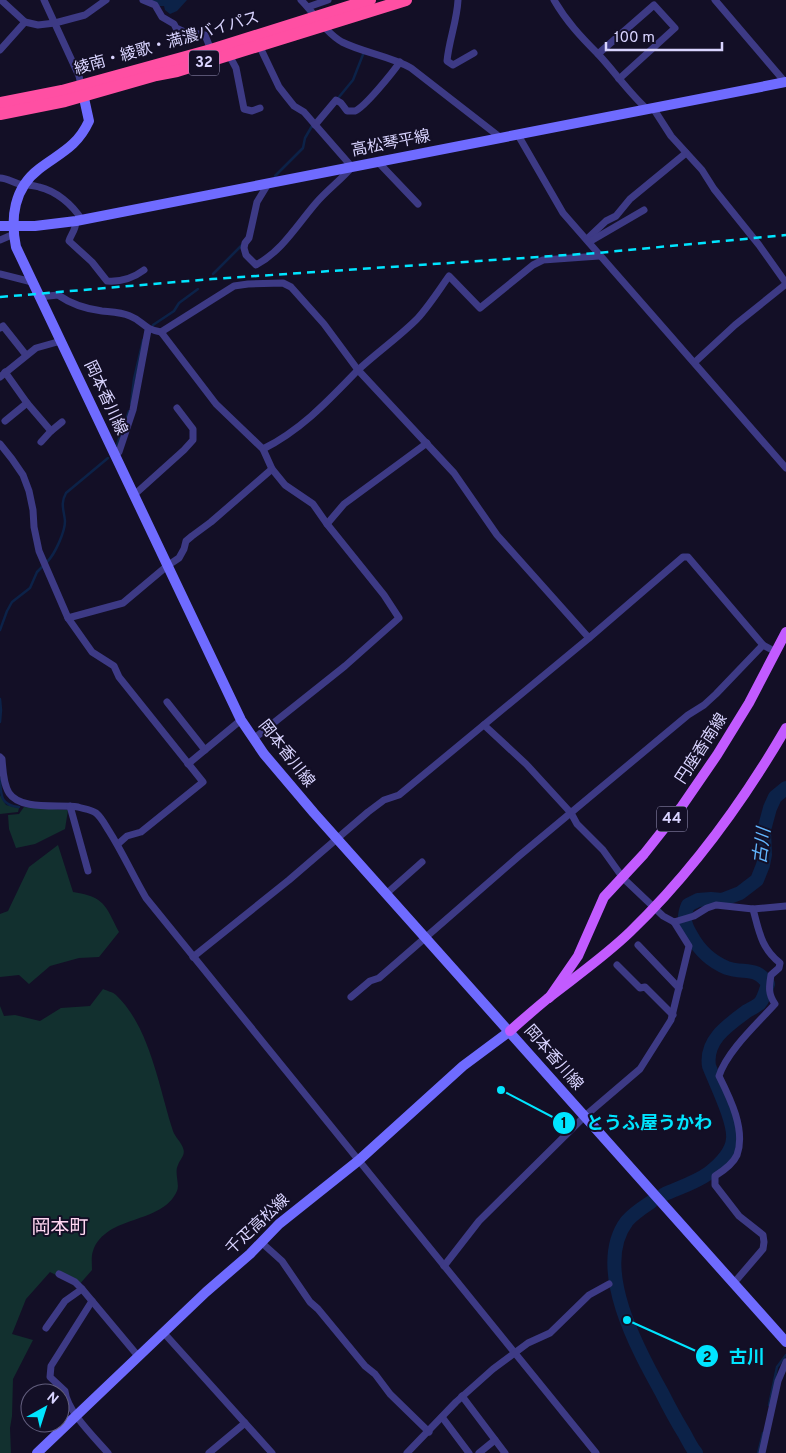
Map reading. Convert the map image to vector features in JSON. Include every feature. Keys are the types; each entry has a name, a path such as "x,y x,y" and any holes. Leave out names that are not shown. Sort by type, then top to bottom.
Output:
{"highway":[{"name":"綾南・綾歌・満濃バイパス","path":"0,103 82,90 230,55 370,0"},
{"name":"綾南・綾歌・満濃バイパス","path":"0,114 65,101 82,90 211,50 406,0"}],"main road":[{"name":"高松琴平線","path":"0,226 14,230 79,221 786,82"},
{"name":"岡本香川線","path":"82,90 89,117 85,130 70,148 36,170 24,185 16,200 14,230 16,247 241,720 252,738 386,894 786,1342"},
{"name":"円座香南線","path":"548,998 578,956 604,897 623,878 682,806 717,755 749,703 786,632"},
{"name":"円座香南線","path":"510,1031 548,998 597,962 630,933 654,907 720,830 786,728"},
{"name":"千疋高松線","path":"38,1453 138,1356 262,1243 279,1224 358,1161 463,1066 510,1031"}],"street":[{"path":"1,0 25,22 38,25 55,23 85,15 106,0"},
{"path":"44,0 79,76 82,90"},
{"path":"144,0 155,5 162,17 174,24 176,28 191,35 205,35 211,50 230,55 236,68 244,109 260,108"},
{"path":"302,0 342,42 400,62 411,68 501,138"},
{"path":"308,7 328,0"},
{"path":"458,0 457,15 448,47 447,62 453,65 474,52"},
{"path":"554,0 564,17 587,44 598,54 636,100 650,109 670,136 706,175 711,185 759,245 786,283 735,325 695,362"},
{"path":"720,2 786,82"},
{"path":"598,54 654,4 675,28 619,79"},
{"path":"0,50 25,22"},
{"path":"259,45 279,87 294,106 304,112 352,167 317,202 286,241 267,259 256,265 246,255 244,248 251,232 257,202 268,184"},
{"path":"316,125 336,100 347,111 356,110 365,104 400,62"},
{"path":"518,134 563,213 588,240 599,256 785,464"},
{"path":"588,240 606,221 616,216 630,200 686,153"},
{"path":"378,162 418,204"},
{"path":"0,178 24,185 37,186 54,192 78,212 79,221 69,241 92,262 107,281 129,280 144,270"},
{"path":"588,240 644,210"},
{"path":"0,240 14,230"},
{"path":"263,449 283,439 298,428 358,370 419,317 449,276 480,308 533,265 543,260 599,256"},
{"path":"0,274 32,282"},
{"path":"39,297 58,295 66,301 80,306 131,316 148,330 161,332 234,286 283,283 292,287 324,324 358,370 454,473 497,535 589,638"},
{"path":"0,328 3,326 26,355"},
{"path":"115,455 119,452 133,410 148,330"},
{"path":"161,332 216,404 263,449 272,469 285,484 313,504 384,595 399,618 345,666 256,737 252,738"},
{"path":"51,431 3,374 36,348 61,341"},
{"path":"5,421 27,403"},
{"path":"134,496 166,468 193,440 193,428 177,408"},
{"path":"41,442 62,422"},
{"path":"327,524 344,504 427,442"},
{"path":"0,444 23,475 34,510 34,527 39,551 68,618 92,652 114,666 119,677 203,782 141,832 127,836 118,844"},
{"path":"68,618 123,603 179,558 186,541 272,469"},
{"path":"193,957 338,839 368,812 384,800 399,795 589,638 683,557 688,557 763,645 776,652"},
{"path":"351,997 370,981 380,978 571,813 688,715 704,705 763,645"},
{"path":"166,702 205,750"},
{"path":"188,764 241,720"},
{"path":"484,725 526,764 571,813 577,824 603,850 623,878 663,916 677,921 694,916 706,908 716,905 753,909 786,906"},
{"path":"0,756 9,792 14,798 26,804 70,806 91,810 102,819 118,844 146,898 596,1453"},
{"path":"70,806 88,871"},
{"path":"386,894 422,862"},
{"path":"733,1284 762,1249 764,1242 763,1235 759,1230 739,1216 715,1185 715,1176 727,1167 736,1156 740,1139 737,1122 719,1076 736,1048 775,1004 769,996 769,990 771,975 779,968 780,963 770,955 761,940 753,909"},
{"path":"444,1266 478,1221 585,1116 640,1069 673,1015 689,946 677,921"},
{"path":"638,945 679,988"},
{"path":"617,965 640,988 645,987 673,1015"},
{"path":"262,1243 282,1261 310,1302 318,1308 365,1366 375,1374 396,1400 429,1432"},
{"path":"59,1274 75,1282 82,1289 138,1356"},
{"path":"407,1453 462,1396 493,1369 528,1343 550,1333 589,1295 609,1284"},
{"path":"46,1328 65,1301 82,1289"},
{"path":"92,1301 51,1366 50,1377 65,1391 66,1397 76,1415 108,1453"},
{"path":"164,1332 272,1453"},
{"path":"762,1453 778,1381 786,1362"},
{"path":"462,1396 505,1453"},
{"path":"442,1418 469,1453"},
{"path":"210,1453 245,1423"},
{"path":"479,1453 495,1440"}],"green space":[{"path":"0,795 6,805 19,808 18,812 0,814"},
{"path":"24,807 68,810 65,829 35,844 16,848 9,829 8,815 19,814"},
{"path":"58,845 73,892 92,897 103,904 119,932 99,957 79,958 50,966 29,984 19,975 0,977 0,914 8,911 29,867"},
{"path":"103,989 115,994 128,1008 152,1059 173,1131 184,1150 177,1168 178,1188 170,1202 159,1210 121,1225 100,1239 92,1253 92,1270 78,1286 50,1272 26,1299 12,1334 33,1340 13,1379 10,1428 11,1453 0,1453 0,1006 4,1016 15,1015 40,1021 61,1008 90,1006"}],"water":[{"path":"149,0 187,0 177,11 170,14 165,10 164,6 158,6"}],"waterway":[{"path":"339,97 353,80 364,52"},
{"path":"275,176 303,148 305,138 312,126"},
{"path":"213,274 242,245"},
{"path":"153,325 174,311 179,303 198,289"},
{"path":"131,404 134,379 143,340"},
{"path":"117,445 129,411"},
{"path":"47,562 56,548 63,531 65,521 63,504 66,493 108,458"},
{"path":"0,630 12,602 30,588 37,572 44,565"},
{"path":"0,699 0,722"},
{"path":"0,779 1,794 5,801 8,804 19,807"},
{"name":"古川","path":"663,1195 704,1177 728,1154 732,1144 733,1132 728,1113 709,1066 711,1048 719,1034 760,1003 768,984 764,978 755,973 727,968 715,962 706,954 698,946 687,927 685,920 686,909 688,905 698,900 722,900 740,893 757,880 765,855 764,830 770,808 775,797 786,788"},
{"name":"古川","path":"651,1202 627,1221 617,1240 614,1261 616,1284 622,1308 641,1354 696,1453"},
{"path":"769,1405 777,1367 786,1355"},
{"path":"758,1453 763,1433"}],"railway":[{"path":"0,297 212,279 597,253 786,235"}],"place":[{"name":"とうふ屋うかわ","path":"501,1090"},
{"name":"古川","path":"627,1320"}],"district":[{"name":"岡本町","path":"60,1228"}]}
